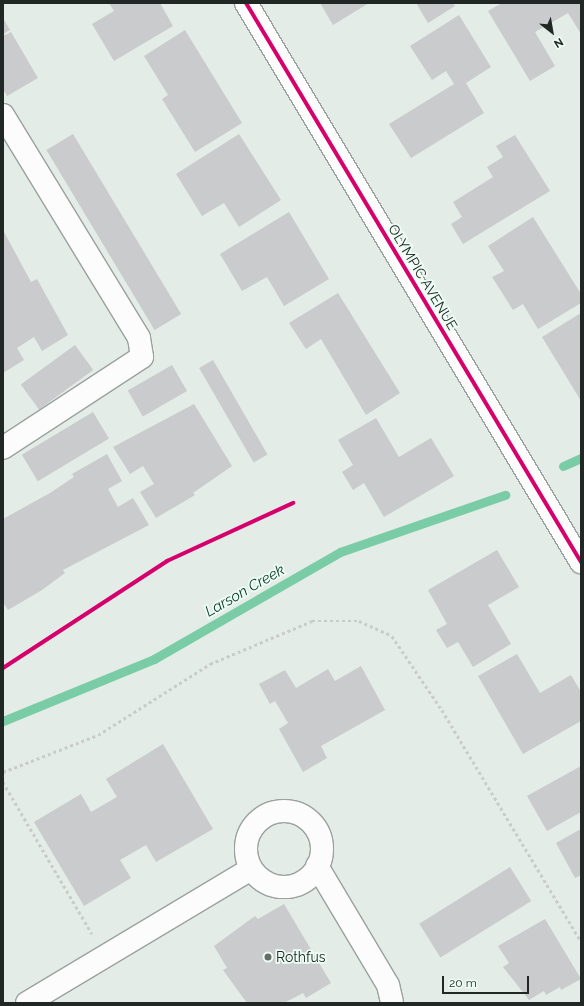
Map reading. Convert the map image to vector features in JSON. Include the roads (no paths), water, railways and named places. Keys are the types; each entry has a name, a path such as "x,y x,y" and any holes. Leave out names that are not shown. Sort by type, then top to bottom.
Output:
{"street":[{"name":"OLYMPIC AVENUE","path":"246,3 581,562"},
{"path":"3,115 9,139 139,338 142,357 3,448"},
{"path":"279,811 298,813 313,824 322,847 317,866 306,880 282,887 270,885 251,869 246,857 249,832 262,818 279,811"},
{"path":"317,866 388,985 392,1003"},
{"path":"27,1003 251,869"}],"waterway":[{"name":"Larson Creek","path":"563,466 581,458"},
{"name":"Larson Creek","path":"3,721 154,659 340,552 505,495"}],"place":[{"name":"Rothfus","path":"268,957"}]}
